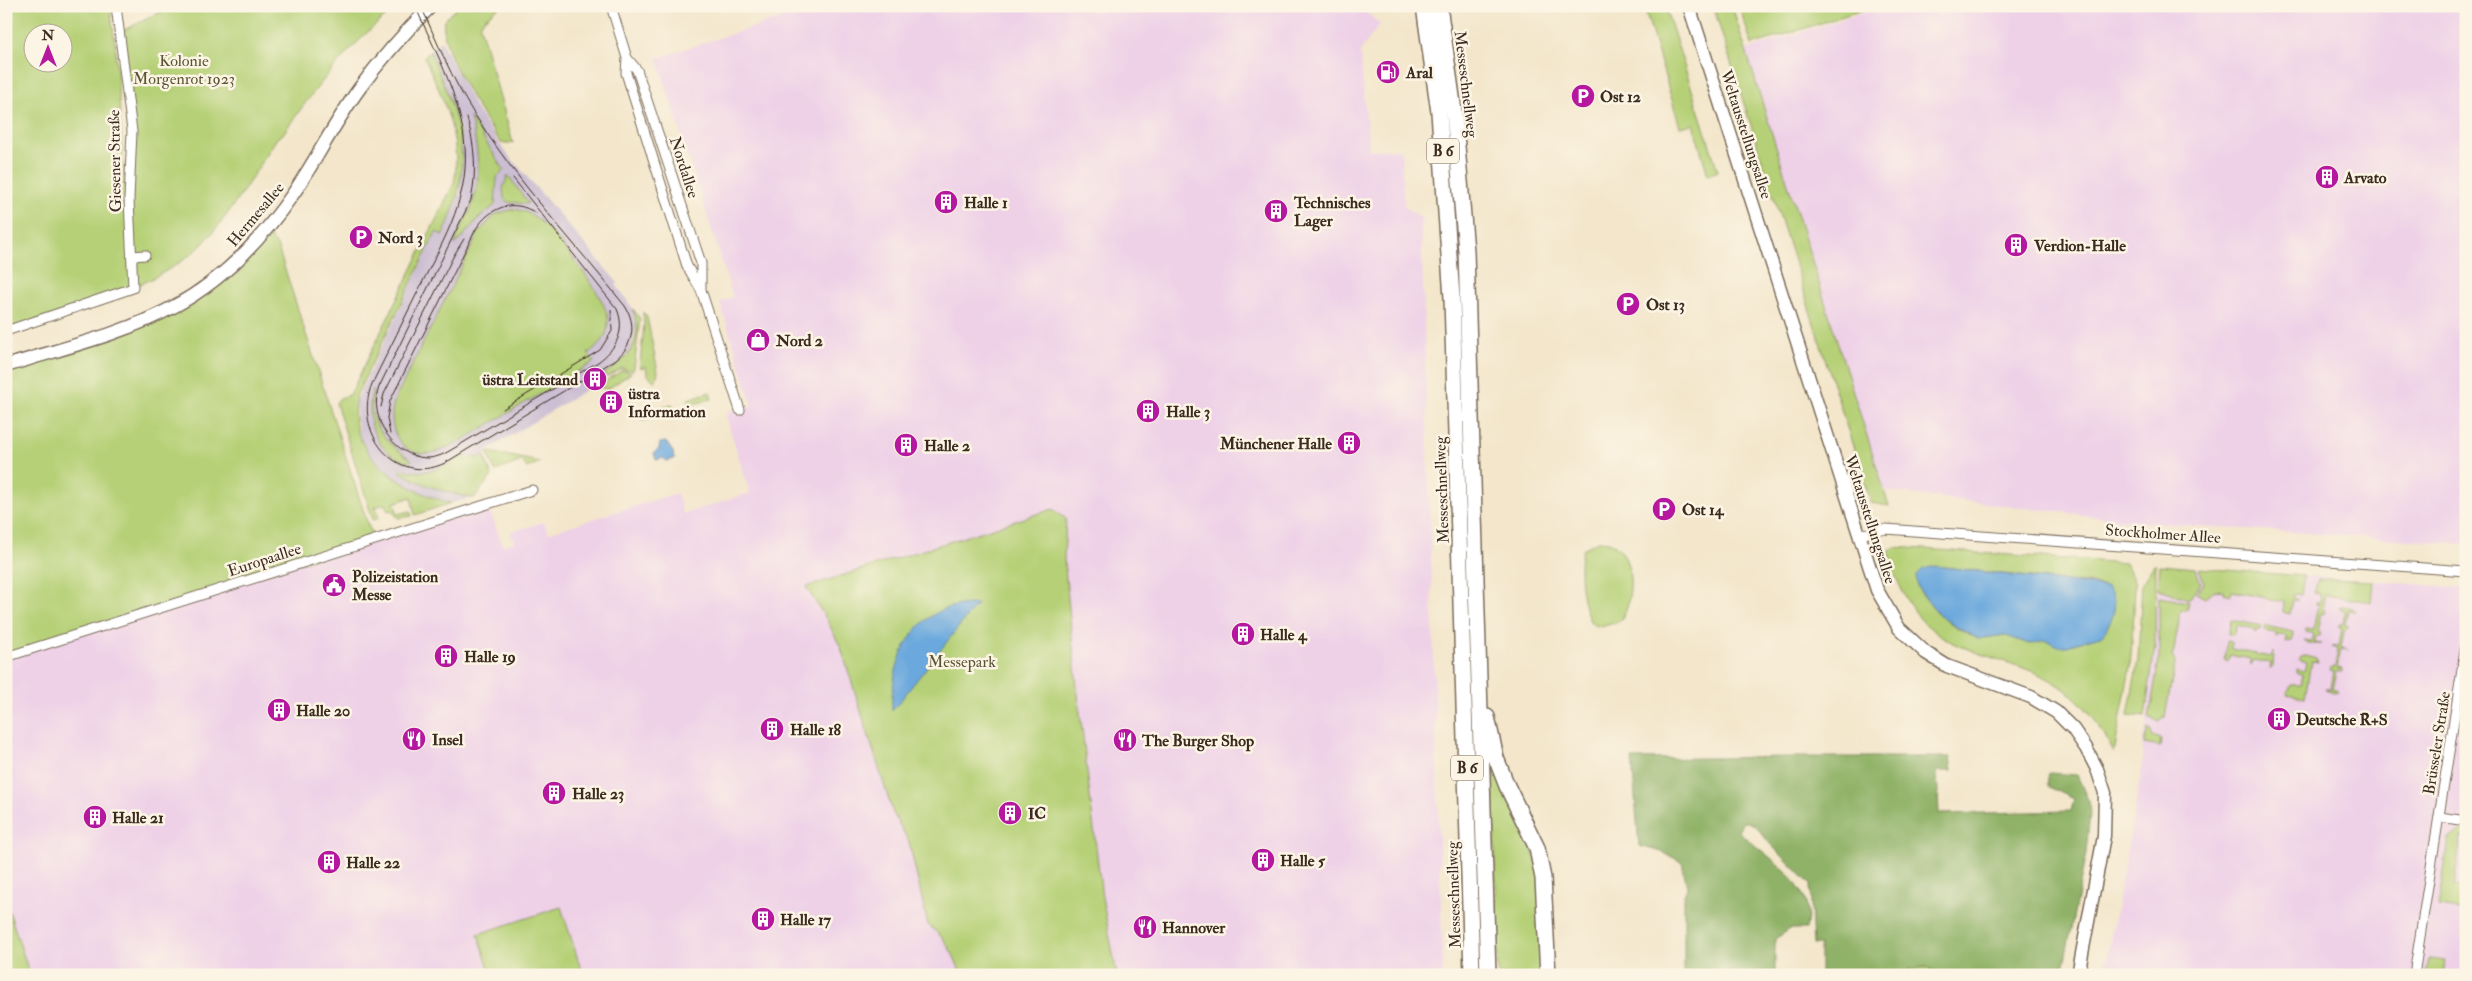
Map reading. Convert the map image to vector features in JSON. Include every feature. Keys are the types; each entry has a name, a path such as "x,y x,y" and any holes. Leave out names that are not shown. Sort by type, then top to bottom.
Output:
{"highway":[{"name":"Messeschnellweg","path":"1424,6 1440,121 1452,298 1472,975"},
{"name":"Messeschnellweg","path":"1439,6 1454,111 1466,251 1488,975"},
{"path":"1479,676 1496,758 1507,786 1537,848 1544,878 1548,975"}],"main road":[{"name":"Hermesallee","path":"6,366 135,325 175,306 216,279 265,232 293,194 359,90 401,36 431,6"},
{"name":"Weltausstellungsallee","path":"1689,6 1876,590 1899,628 1926,653 1947,666 2031,697 2056,712 2073,729 2093,762 2105,793 2104,836 2078,975"}],"street":[{"name":"Giesener Straße","path":"6,331 133,288 129,199 132,131 116,6"},
{"name":"Nordallee","path":"611,6 627,58 626,73 684,257 701,290 740,410"},
{"name":"Nordallee","path":"627,58 637,70 701,263 701,290"},
{"path":"132,256 145,255"},
{"name":"Europaallee","path":"6,657 532,490"},
{"name":"Stockholmer Allee","path":"1859,535 1886,529 2466,571"},
{"name":"Brüsseler Straße","path":"2414,975 2466,644"},
{"name":"Brüsseler Straße","path":"2440,817 2466,821"}],"shaded area":[{"path":"819,6 1359,6 1380,24 1360,51 1369,150 1401,149 1404,206 1421,218 1443,975 6,975 6,657 487,503 503,546 514,542 510,532 544,522 548,533 677,493 683,514 750,493 726,416 728,415 727,411 734,409 735,411 752,405 720,302 733,297 657,58"},
{"path":"1884,6 2466,6 2466,544 2142,522 1876,490 1737,53"},
{"path":"441,41 474,106 503,149 618,283 616,285 633,309 636,327 630,354 604,374 607,377 487,450 485,455 492,476 474,498 451,503 431,498 402,484 386,471 367,451 359,435 355,403 437,231 444,234 460,193 462,146 459,125 430,50"},
{"path":"2160,565 2466,588 2466,975 2104,975 2144,757 2142,744 2146,725"}],"green space":[{"name":"Kolonie Morgenrot 1923","path":"6,6 110,6 115,43 131,265 132,131 120,32 169,8 170,11 182,6 388,6 391,12 346,54 319,85 283,134 277,138 225,218 201,246 168,270 147,281 77,308 6,329"},
{"path":"459,6 500,6 484,19 480,26 513,143 501,143 464,83 448,49 444,33 444,20"},
{"path":"1644,6 1665,6 1718,171 1708,175 1693,124 1680,127"},
{"path":"1713,6 1732,6 1889,506 1871,503"},
{"path":"1739,6 1875,6 1752,45"},
{"path":"430,51 449,99 461,142 460,185 443,235 436,232 357,394 354,415 358,433 367,450 380,465 414,489 451,503 415,515 411,497 394,503 398,514 410,511 412,516 398,518 392,510 388,511 385,504 375,507 379,518 373,520 336,403 340,398 350,395 454,183 456,166 453,134 438,87 424,57"},
{"path":"470,117 504,170 497,177 495,205 480,217 455,245 470,210 477,187 477,152"},
{"path":"508,175 527,204 507,202 504,199 503,188"},
{"path":"514,209 530,214 544,224 578,265 599,296 605,309 608,319 606,335 597,347 588,353 594,362 456,444 431,453 419,453 410,450 402,444 393,427 393,407 396,397 479,232 496,214"},
{"path":"265,232 277,245 368,525 375,539 6,657 6,366 175,306"},
{"path":"633,309 640,319 634,368 632,371 622,368 607,377 604,374 621,361 632,347 636,330"},
{"path":"643,312 647,317 658,372 655,382 647,374 646,366 641,368 640,364 644,325"},
{"path":"623,370 631,373 608,389 596,387"},
{"path":"373,389 372,412 374,420 387,440 412,460 410,462 388,452 375,434 371,424 370,412"},
{"path":"710,392 712,399 690,405 688,399"},
{"path":"672,404 674,410 642,420 639,413"},
{"path":"487,452 540,462 527,468 522,461 495,471"},
{"path":"466,455 469,459 475,456 477,459 484,455 492,476 474,498 435,488 399,471 401,469 419,472 435,470"},
{"name":"Messepark","path":"1053,509 1066,519 1064,559 1077,687 1102,897 1117,975 961,975 949,947 928,925 909,842 893,813 841,648 827,620 806,587"},
{"path":"1598,541 1610,543 1619,549 1626,559 1630,585 1629,598 1620,621 1601,627 1592,624 1588,618 1580,576 1583,549"},
{"path":"1895,547 2126,563 2135,583 2134,612 2130,668 2114,753 2103,732 2082,704 2054,682 2033,672 1967,649 1947,640 1929,627 1914,611 1901,588 1892,566 1889,552","holes":["1936,566 2107,587 2084,641 2067,646 2043,640 2029,644 2004,635 1978,639 1954,626 1934,610 1917,587"]},
{"path":"2154,565 2156,565 2155,646 2145,717 2128,715 2138,660 2142,583"},
{"path":"2160,565 2195,568 2201,583 2189,599 2158,589"},
{"path":"2199,568 2304,576 2301,594 2294,593 2293,596 2298,599 2293,600 2290,614 2283,612 2284,602 2232,591 2231,595 2224,593 2224,590 2213,591 2205,598 2196,593 2204,583"},
{"path":"2318,580 2373,581 2371,602 2325,595 2322,609 2325,610 2324,614 2321,613 2317,632 2321,633 2320,636 2316,636 2315,643 2322,644 2308,644 2304,641 2311,642 2313,634 2306,632 2306,629 2313,630 2318,605 2315,602 2319,602 2320,594 2314,593"},
{"path":"2159,597 2189,602 2187,610 2181,610 2173,655 2175,663 2165,717 2159,721 2149,718 2159,659"},
{"path":"2344,606 2353,608 2355,611 2348,610 2345,625 2349,626 2344,632 2341,647 2348,650 2341,649 2337,668 2342,669 2342,672 2337,671 2333,689 2340,691 2338,693 2325,689 2331,689 2334,671 2330,670 2331,667 2335,667 2338,649 2331,647 2339,646 2342,628 2339,627 2339,624 2343,624 2345,610 2339,608"},
{"path":"2231,620 2262,626 2261,630 2257,630 2257,633 2254,632 2254,629 2236,625 2233,635 2228,634"},
{"path":"2266,626 2293,632 2292,641 2286,642 2287,636 2279,635 2276,637 2276,633 2265,631"},
{"path":"2227,641 2231,642 2231,649 2271,657 2274,652 2273,667 2269,669 2270,663 2253,660 2251,665 2250,659 2230,655 2228,661 2224,660"},
{"path":"2305,656 2316,659 2318,663 2311,662 2305,697 2287,694 2291,685 2301,685 2303,674 2297,673 2297,669 2304,671 2306,663 2299,661 2301,657"},
{"path":"2148,728 2153,736 2161,739 2160,747 2144,744"},
{"path":"1950,757 1952,771 1937,771 1939,814 2071,811 2074,799 2047,786 2049,773 2077,775 2089,802 2090,814 2086,853 2062,975 1938,975 1926,967 1910,969 1903,975 1820,975 1820,945 1813,945 1810,884 1771,845 1755,825 1745,821 1738,831 1781,867 1799,889 1805,900 1808,913 1806,929 1790,929 1775,939 1775,975 1684,975 1684,894 1687,887 1682,862 1662,852 1639,846 1632,759"},
{"path":"1493,770 1531,846 1540,876 1544,975 1498,975"},
{"path":"2461,830 2466,831 2466,838 2461,837 2454,886 2466,888 2466,911 2438,907 2449,839"},
{"path":"6,902 30,975 6,975"},
{"path":"561,907 583,975 491,975 478,934"},
{"path":"2429,958 2445,960 2443,975 2426,975"},
{"path":"1926,967 1938,975 1903,975 1909,969"}],"water":[{"path":"666,442 673,452 674,459 667,461 663,458 656,460 654,453 659,449 660,443"},
{"path":"1936,566 2107,587 2114,599 2114,611 2103,635 2067,646 2057,646 2046,640 2029,644 2004,635 1978,639 1941,617 1917,587 1916,576 1923,569"},
{"path":"977,604 892,711 896,671 902,653 911,636 923,623 938,612 956,606"}],"tram line":[{"path":"415,6 451,87 461,121 464,138 464,178 454,215 439,250 372,384 368,402 368,420 374,436 383,450 395,461 410,467 427,468 445,463 615,360 626,348 632,328 629,313 625,306 527,187 490,138 465,99 421,6"},
{"path":"467,118 474,159 471,200 379,387 377,399 380,422 386,433 394,443 414,456 429,458 448,452 598,362 610,351 618,339 620,317 617,309 513,178"},
{"path":"390,434 387,418 390,401 476,229 488,215 503,207 519,206 536,213"},
{"path":"381,407 384,394 454,255 464,239"},
{"path":"503,409 600,350 612,331 611,310"}],"place":[{"name":"Aral","path":"1388,72"},
{"name":"Ost 12","path":"1583,96"},
{"name":"Arvato","path":"2327,177"},
{"name":"Halle 1","path":"946,202"},
{"name":"Technisches Lager","path":"1276,211"},
{"name":"Nord 3","path":"361,237"},
{"name":"Verdion-Halle","path":"2016,245"},
{"name":"Ost 13","path":"1628,304"},
{"name":"Nord 2","path":"758,340"},
{"name":"üstra Leitstand","path":"595,379"},
{"name":"üstra Information","path":"611,402"},
{"name":"Halle 3","path":"1148,411"},
{"name":"Münchener Halle","path":"1349,443"},
{"name":"Halle 2","path":"906,445"},
{"name":"Ost 14","path":"1664,509"},
{"name":"Polizeistation Messe","path":"334,585"},
{"name":"Halle 4","path":"1243,634"},
{"name":"Halle 19","path":"446,656"},
{"name":"Halle 20","path":"279,710"},
{"name":"Deutsche R+S","path":"2279,719"},
{"name":"Halle 18","path":"772,729"},
{"name":"Insel","path":"414,739"},
{"name":"The Burger Shop","path":"1125,740"},
{"name":"Halle 23","path":"554,793"},
{"name":"IC","path":"1010,813"},
{"name":"Halle 21","path":"95,817"},
{"name":"Halle 5","path":"1263,860"},
{"name":"Halle 22","path":"329,862"},
{"name":"Halle 17","path":"763,919"},
{"name":"Hannover","path":"1145,927"}]}
